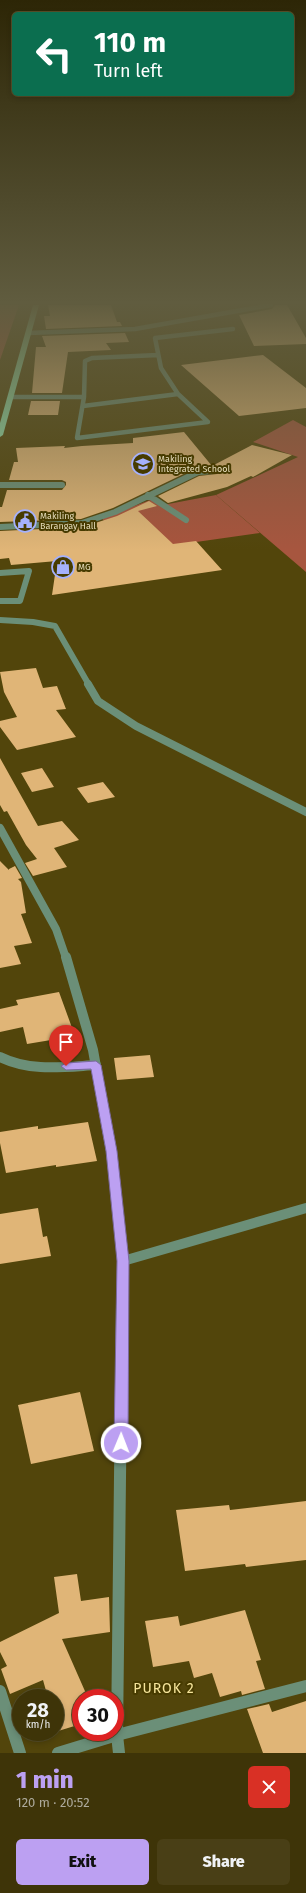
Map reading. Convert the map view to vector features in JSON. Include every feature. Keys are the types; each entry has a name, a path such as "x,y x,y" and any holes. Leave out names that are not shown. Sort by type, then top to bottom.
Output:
{"highway":[{"path":"0,434 3,417 13,387"}],"street":[{"path":"84,387 83,406 77,438 208,422 178,394 173,387"},
{"path":"83,406 178,394"},
{"path":"11,397 84,397"},
{"path":"0,527 82,523 115,512 198,472 224,470"},
{"path":"0,486 62,485"},
{"path":"148,495 186,520"},
{"path":"0,574 29,572 20,601 0,601"},
{"path":"0,620 33,622 55,626 98,701 136,726 306,812"},
{"path":"0,828 56,930 73,978 93,1050 111,1151 123,1261 117,1689"},
{"path":"0,1057 9,1063 31,1067 96,1065"},
{"path":"123,1261 306,1208"},
{"path":"124,1733 306,1686"},
{"path":"0,1692 20,1753"},
{"path":"58,1753 97,1741"},
{"path":"117,1741 119,1753"}],"shaded area":[{"path":"293,420 306,427 306,572 216,495 298,457 253,442"},
{"path":"216,495 260,533 161,547 107,526 102,518 153,499 163,505"}],"building":[{"path":"33,387 63,387 62,393 32,393"},
{"path":"206,387 306,388 306,408 239,416"},
{"path":"31,401 60,401 58,415 28,415"},
{"path":"184,432 212,466 252,445 292,455 253,477 251,476 227,487 168,503 158,496 199,476 226,473 227,468 224,466 196,468 113,508 81,519 0,522 0,507 2,507 7,490 62,490 66,485 66,482 62,480 9,480 14,462 18,462 16,448 65,446 64,448 133,443 133,438"},
{"path":"149,501 157,506 138,511 173,544 196,541 222,570 52,595 57,561 11,565 9,558 0,559 0,531 83,527 117,516"},
{"path":"36,668 43,688 57,686 66,709 56,710 76,737 17,750 0,727 0,721 17,717 4,692 0,672"},
{"path":"0,758 38,826 62,821 79,840 54,848 67,867 33,876 25,863 37,859 26,845 7,811 4,812 0,805"},
{"path":"42,768 54,787 32,792 21,773"},
{"path":"103,782 115,797 88,803 77,788"},
{"path":"0,861 9,870 15,866 22,878 18,879 21,882 26,913 21,914 32,943 14,946 21,964 0,968"},
{"path":"59,992 75,1036 27,1044 23,1027 0,1032 0,1009 18,1005 16,1000"},
{"path":"150,1055 154,1077 117,1080 114,1058"},
{"path":"88,1122 97,1161 56,1167 56,1165 6,1173 0,1143 0,1132 38,1126 38,1129"},
{"path":"38,1208 43,1237 47,1236 51,1256 0,1264 0,1214"},
{"path":"80,1392 94,1451 31,1464 18,1405"},
{"path":"306,1501 306,1560 246,1567 245,1564 185,1571 176,1510 229,1505 230,1510"},
{"path":"77,1574 81,1601 109,1597 110,1632 62,1639 84,1689 72,1689 72,1727 64,1729 64,1689 46,1689 43,1680 22,1689 12,1689 12,1693 10,1694 1,1669 7,1666 0,1652 0,1642 59,1613 54,1577"},
{"path":"245,1610 261,1660 256,1661 265,1689 242,1695 241,1691 220,1697 212,1673 194,1678 189,1661 153,1667 145,1621 178,1616 180,1626"},
{"path":"306,1701 306,1753 263,1753 247,1709 269,1704 272,1712"}],"place":[{"name":"Makiling Integrated School","path":"143,464"},
{"name":"Makiling Barangay Hall","path":"25,521"},
{"name":"MG","path":"63,567"}],"district":[{"name":"PUROK 2","path":"164,1688"}],"route":[{"path":"66,1066 96,1065 111,1151 123,1261 121,1443"}]}
